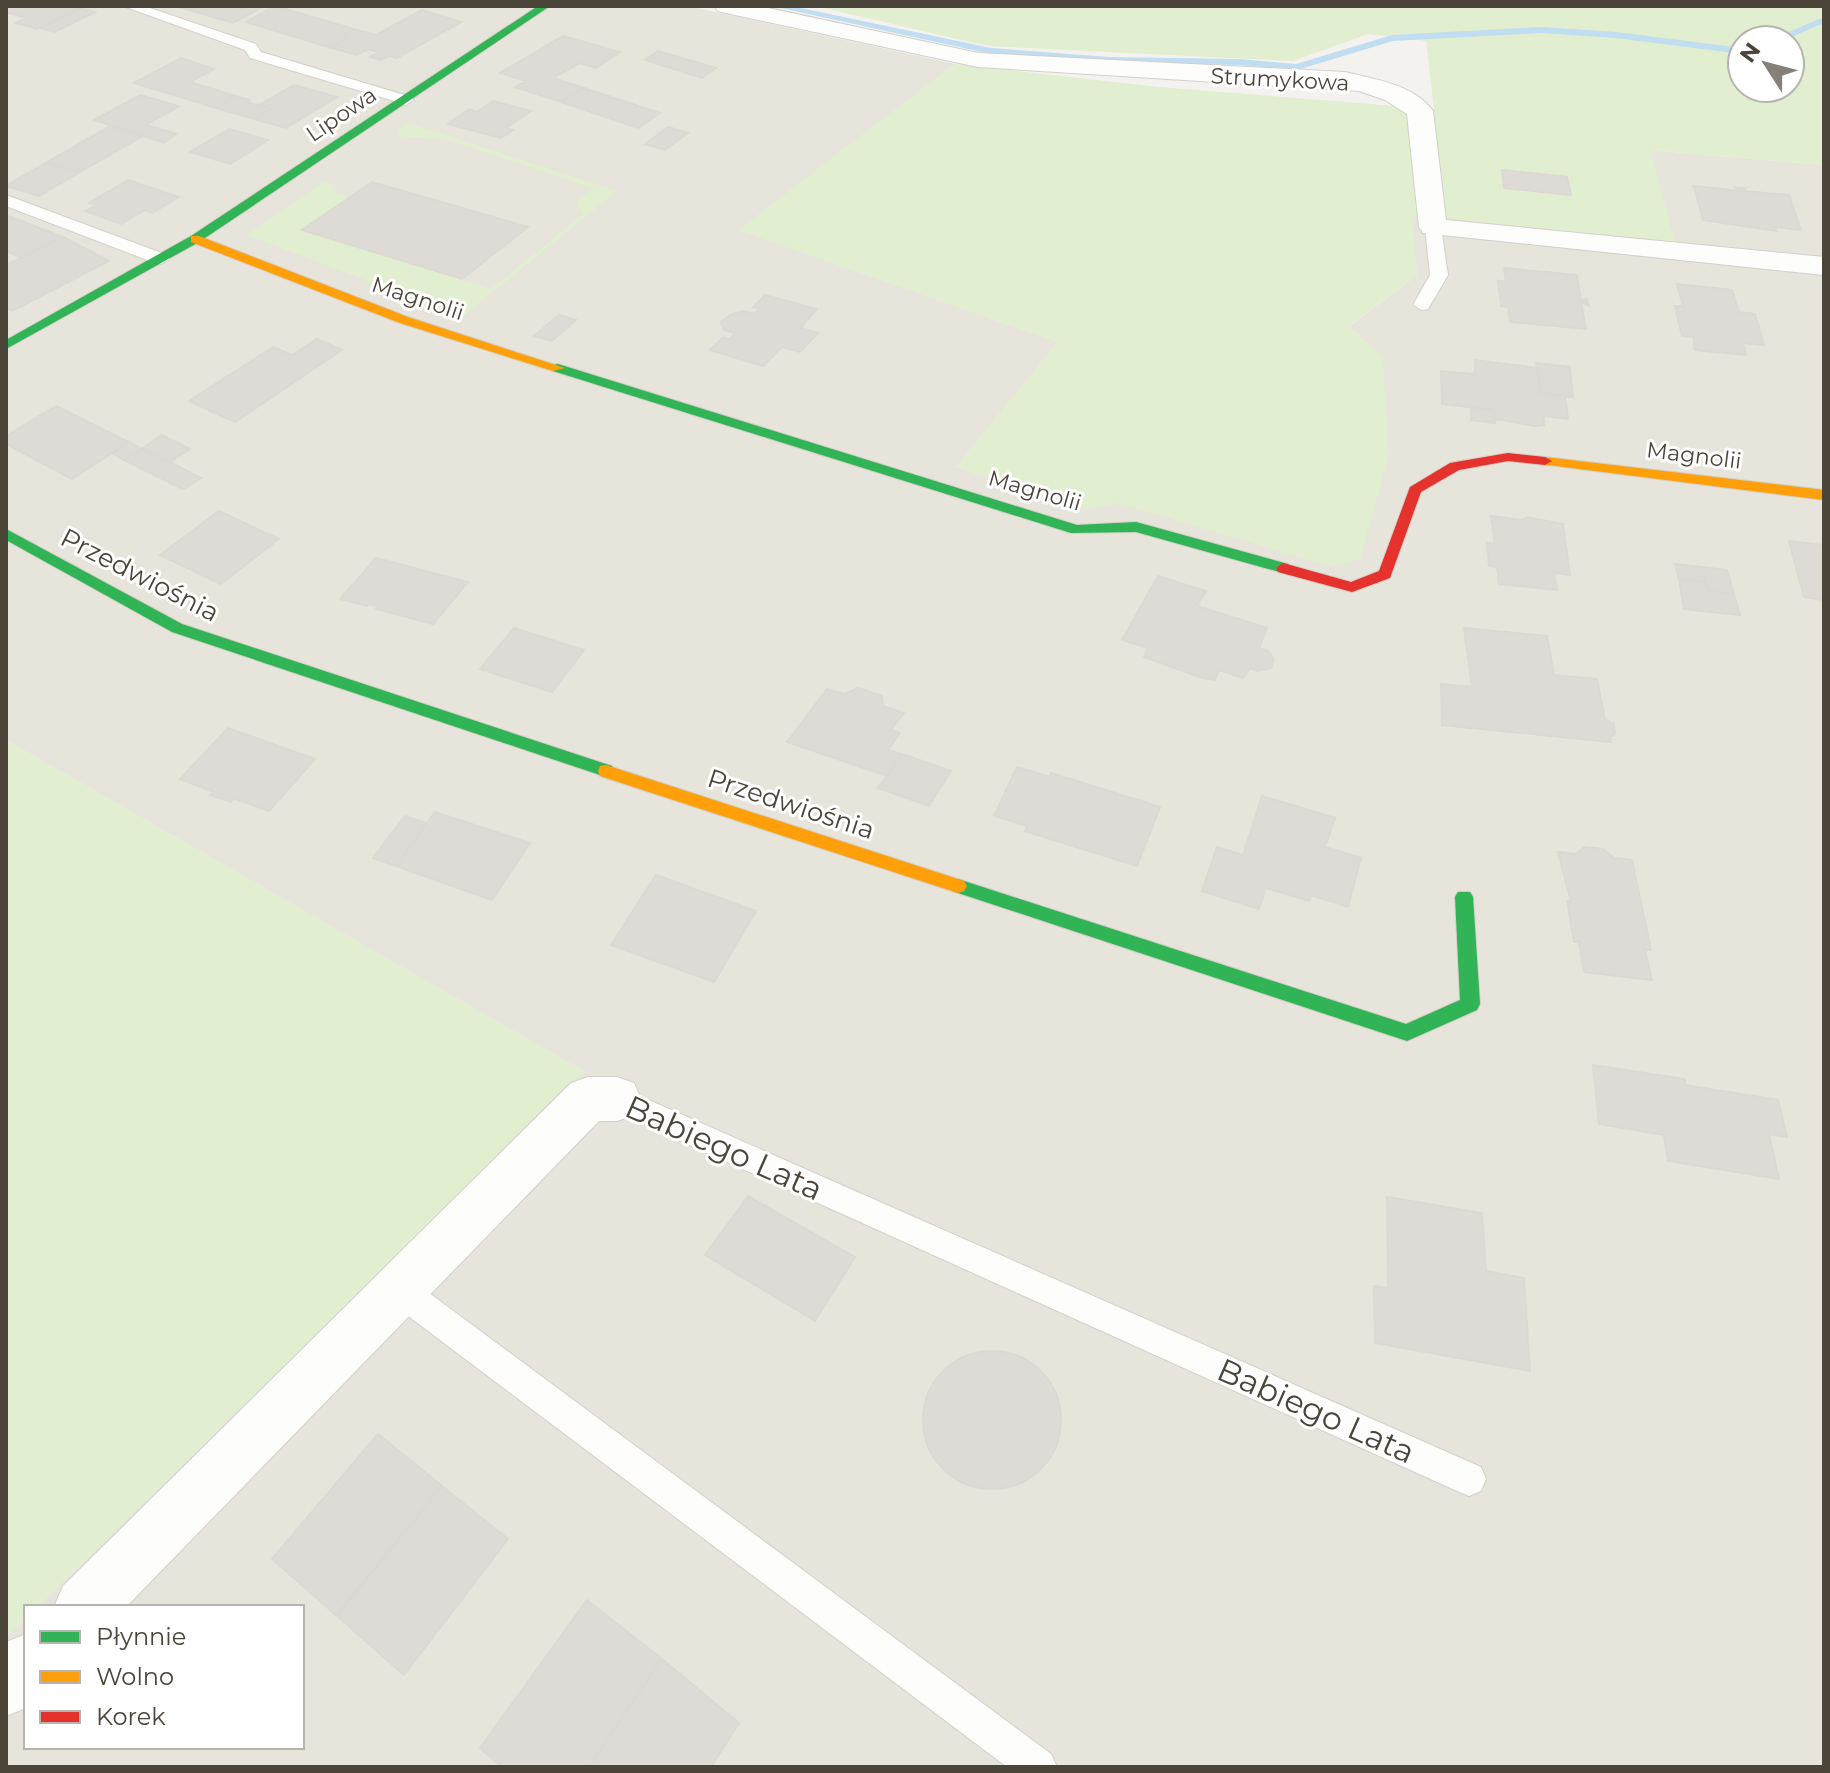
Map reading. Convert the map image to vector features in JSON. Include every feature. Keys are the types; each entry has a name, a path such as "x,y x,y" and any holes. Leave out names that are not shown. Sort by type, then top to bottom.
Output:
{"street":[{"name":"Lipowa","path":"6,345 195,239 545,6"},
{"name":"Strumykowa","path":"726,6 978,60 1345,80 1389,91 1420,111 1433,227"},
{"path":"1433,227 1824,266"},
{"name":"Magnolii","path":"195,239 404,320 1076,530 1136,527 1352,587 1385,574 1415,490 1455,466 1508,457 1824,495"},
{"name":"Przedwiośnia","path":"6,534 177,628 210,641 1407,1033 1470,1004 1464,897"},
{"name":"Babiego Lata","path":"86,1605 588,1099 617,1099"},
{"path":"6,1685 24,1667"}],"lane":[{"path":"130,6 251,47 255,55 406,100"},
{"path":"6,200 161,259"},
{"path":"1422,305 1439,275 1433,227"},
{"name":"Babiego Lata","path":"617,1099 1469,1479"},
{"path":"398,1289 1038,1767"}],"shaded area":[{"path":"6,6 688,6 955,64 739,230 1058,342 956,467 1088,509 1118,502 1417,275 1411,216 1674,242 1649,150 1824,165 1824,1767 6,1767 6,1637 24,1620 24,1749 304,1749 304,1605 39,1605 585,1072 6,740"}],"green space":[{"path":"815,6 1824,6 1824,165 1650,150 1675,242 1412,216 1417,275 1349,326 1383,357 1388,458 1360,559 1332,567 1118,503 1088,509 956,467 1058,342 738,230 955,64 1159,87 1434,109 1426,41 1368,34 1293,61 988,46"},
{"path":"408,123 617,191 462,317 247,235 324,182 337,186 331,191 349,197 302,231 491,289 582,215 576,202 592,188 444,139 403,137 397,130"},
{"path":"6,740 585,1072 39,1605 24,1605 24,1620 6,1637"}],"building":[{"path":"6,6 83,7 37,29 16,23 26,18 6,12"},
{"path":"176,6 229,6 241,9 249,6 259,9 233,23"},
{"path":"275,6 354,29 342,36 349,38 331,48 246,22"},
{"path":"80,8 95,12 55,32 41,28"},
{"path":"422,10 461,22 397,58 389,56 381,60 370,57 379,52 368,49 357,55 331,48 349,38 342,36 354,29 376,35"},
{"path":"563,36 620,52 596,68 580,63 553,78 584,88 561,102 515,87 526,81 500,73"},
{"path":"658,51 716,68 702,78 645,60"},
{"path":"181,58 214,69 190,82 236,96 216,108 134,83"},
{"path":"294,85 337,97 286,128 254,119 272,109 259,105"},
{"path":"584,88 660,113 638,128 561,102"},
{"path":"140,95 179,106 146,125 176,134 164,143 94,120"},
{"path":"236,96 272,109 254,119 216,108"},
{"path":"493,101 531,111 506,128 513,130 501,138 448,124 469,109 477,112"},
{"path":"110,126 143,136 80,172 47,162"},
{"path":"668,127 688,133 665,150 645,144"},
{"path":"229,129 268,140 230,164 190,152"},
{"path":"47,162 80,172 39,196 6,186"},
{"path":"1502,170 1567,177 1571,195 1504,188"},
{"path":"128,180 179,197 152,213 145,210 121,224 85,211 96,205 89,203"},
{"path":"372,182 528,227 462,279 302,230"},
{"path":"1694,186 1741,191 1734,187 1746,188 1742,191 1789,195 1801,230 1775,227 1777,231 1703,220"},
{"path":"6,215 63,237 21,258 6,251"},
{"path":"63,237 109,261 12,311 6,307 6,265"},
{"path":"1504,268 1577,275 1581,301 1587,299 1589,306 1581,302 1586,329 1510,322 1508,307 1501,306 1498,281 1506,282"},
{"path":"1677,284 1732,290 1739,312 1755,314 1764,345 1743,343 1746,355 1695,350 1693,337 1682,336 1675,306 1683,306"},
{"path":"765,295 817,309 800,328 818,333 800,352 782,347 763,366 710,350 723,337 730,339 735,333 724,330 721,322 743,311 754,314 759,309 753,307"},
{"path":"559,315 576,320 552,341 534,336"},
{"path":"317,339 342,350 235,422 189,401 273,347 292,355"},
{"path":"1475,360 1538,368 1541,393 1565,396 1568,419 1544,416 1544,425 1535,426 1495,419 1494,410 1442,404 1441,371 1475,374"},
{"path":"1536,363 1570,367 1573,397 1541,393"},
{"path":"56,406 129,442 72,479 6,444 6,436"},
{"path":"1471,407 1494,410 1495,423 1471,420"},
{"path":"161,435 190,449 170,462 142,449"},
{"path":"129,442 142,449 124,460 112,453"},
{"path":"142,449 201,478 183,489 124,460"},
{"path":"219,511 279,539 221,584 160,555"},
{"path":"1491,516 1523,520 1527,517 1563,524 1570,575 1554,573 1557,590 1499,584 1497,567 1489,566 1487,543 1495,544"},
{"path":"1789,541 1822,545 1824,600 1804,597"},
{"path":"376,558 468,582 433,624 376,609 379,606 340,599"},
{"path":"1675,564 1727,570 1733,594 1709,591 1703,575 1705,582 1679,579"},
{"path":"1727,570 1740,615 1684,609 1679,579 1705,582 1703,575 1709,591 1733,594"},
{"path":"1158,576 1206,591 1197,606 1267,628 1259,648 1268,651 1274,659 1271,668 1258,671 1250,668 1243,678 1219,670 1215,680 1202,678 1144,657 1148,648 1122,640"},
{"path":"514,628 584,650 552,692 480,669"},
{"path":"1464,628 1547,636 1554,675 1597,679 1605,719 1614,724 1615,734 1610,737 1611,742 1442,725 1441,684 1472,687"},
{"path":"858,688 882,696 883,706 904,713 891,730 900,733 888,750 902,754 887,776 787,742 827,689 844,694"},
{"path":"228,728 315,759 269,811 233,798 231,802 210,795 214,792 180,779"},
{"path":"902,754 951,771 929,806 878,788"},
{"path":"1017,767 1050,777 1051,773 1160,807 1137,866 1025,831 1027,826 994,816"},
{"path":"1262,796 1335,818 1325,847 1361,858 1348,907 1311,895 1309,901 1266,888 1259,909 1202,891 1217,847 1243,855"},
{"path":"435,812 530,843 492,900 396,866"},
{"path":"405,816 426,823 396,866 373,858"},
{"path":"1584,847 1603,849 1614,858 1632,860 1651,950 1645,950 1652,980 1584,972 1579,942 1574,942 1567,901 1571,902 1558,852 1576,854"},
{"path":"656,875 756,911 714,982 611,945"},
{"path":"1593,1065 1685,1079 1685,1085 1778,1100 1787,1137 1769,1134 1779,1179 1668,1161 1664,1135 1599,1124"},
{"path":"748,1196 855,1257 815,1321 705,1255"},
{"path":"1387,1197 1482,1213 1486,1271 1524,1278 1530,1371 1375,1343 1374,1286 1388,1288"},
{"path":"992,1351 1018,1356 1041,1371 1056,1394 1061,1420 1056,1446 1041,1469 1018,1484 992,1489 966,1484 943,1469 928,1446 923,1420 928,1394 943,1371 966,1356"},
{"path":"378,1434 442,1486 336,1615 272,1559"},
{"path":"442,1486 508,1539 404,1675 337,1616"},
{"path":"587,1600 662,1659 589,1767 502,1767 480,1748"},
{"path":"662,1659 739,1723 711,1767 589,1767"}],"waterway":[{"path":"777,6 991,51 1109,60 1239,62 1297,67 1392,38 1542,30 1616,35 1726,49"},
{"path":"1806,27 1824,20"}],"traffic: fast":[{"path":"6,345 195,239 545,6"},
{"path":"558,368 1076,530 1136,527 1283,568"},
{"path":"6,534 177,628 606,771"},
{"path":"958,886 1407,1033 1470,1004 1464,897"}],"traffic: slow":[{"path":"195,239 404,320 558,368"},
{"path":"1545,461 1824,495"},
{"path":"606,771 958,886"}],"traffic: jam":[{"path":"1283,568 1352,587 1385,574 1415,490 1455,466 1508,457 1545,461"}]}
